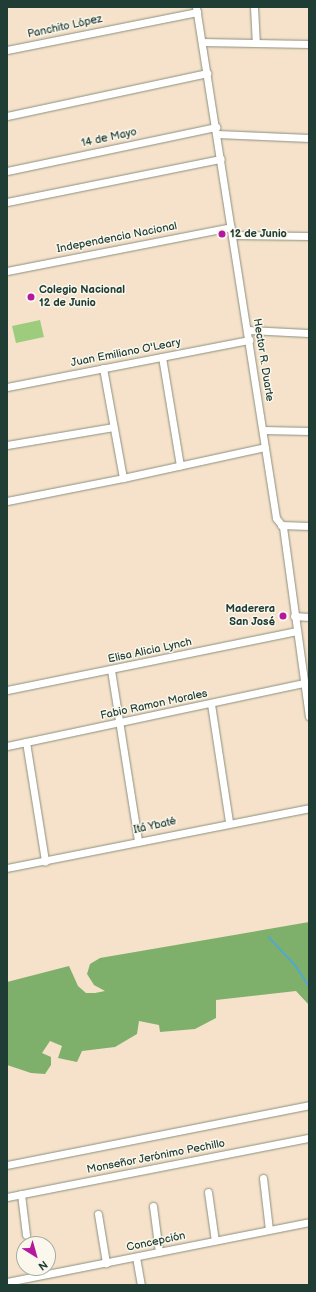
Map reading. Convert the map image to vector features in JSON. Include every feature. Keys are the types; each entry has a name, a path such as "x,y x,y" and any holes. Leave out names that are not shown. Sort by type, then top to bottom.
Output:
{"street":[{"path":"254,7 256,42"},
{"name":"Hector R. Duarte","path":"197,9 276,518 281,525 309,715"},
{"name":"Panchito López","path":"7,50 197,9"},
{"path":"202,42 309,44"},
{"path":"7,116 207,73"},
{"name":"14 de Mayo","path":"7,170 217,131 309,138"},
{"path":"7,202 221,159"},
{"name":"Independencia Nacional","path":"7,271 232,227"},
{"path":"233,236 309,236"},
{"path":"247,330 309,333"},
{"name":"Juan Emiliano O'Leary","path":"7,387 249,340"},
{"path":"162,357 180,466"},
{"path":"103,368 123,478"},
{"path":"7,445 113,427"},
{"path":"263,430 309,431"},
{"path":"7,502 265,447"},
{"path":"281,525 309,526"},
{"path":"294,616 309,616"},
{"name":"Elisa Alicia Lynch","path":"7,690 297,631"},
{"path":"111,670 138,840"},
{"name":"Fabio Ramon Morales","path":"7,746 119,724 304,683"},
{"path":"211,704 229,822"},
{"path":"26,742 45,861"},
{"name":"Itá Ybaté","path":"7,868 138,840 309,808"},
{"path":"7,1165 309,1105"},
{"name":"Monseñor Jerónimo Pechillo","path":"7,1197 309,1138"},
{"path":"263,1178 270,1230"},
{"path":"208,1192 215,1241"},
{"path":"21,1194 26,1235"},
{"path":"153,1206 160,1252"},
{"path":"98,1214 106,1264"},
{"name":"Concepción","path":"56,1272 106,1264 309,1222"},
{"path":"136,1257 141,1285"},
{"name":"Concepción","path":"7,1282 35,1276"}],"green space":[{"path":"40,320 44,337 16,343 12,326"},
{"path":"309,922 309,1005 296,991 216,1000 216,1018 195,1029 160,1032 159,1025 139,1021 137,1034 115,1047 82,1051 77,1062 58,1058 62,1046 50,1041 42,1053 51,1057 51,1065 45,1074 31,1073 7,1065 7,982 69,966 78,986 86,993 95,993 105,991 94,985 87,974 90,964 100,958"}],"waterway":[{"path":"269,937 296,966 309,986"}],"place":[{"name":"12 de Junio","path":"222,234"},
{"name":"Colegio Nacional 12 de Junio","path":"31,297"},
{"name":"Maderera San José","path":"283,616"}]}
